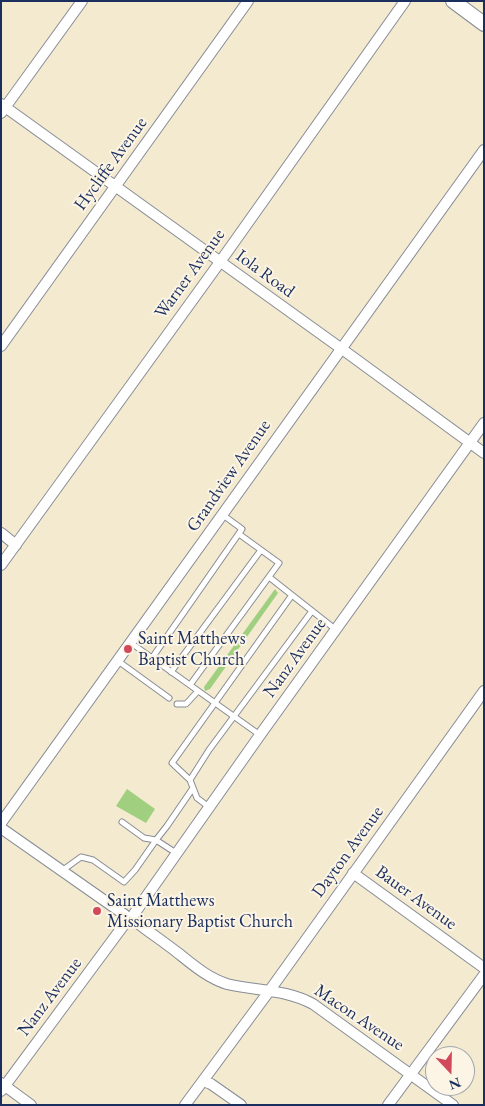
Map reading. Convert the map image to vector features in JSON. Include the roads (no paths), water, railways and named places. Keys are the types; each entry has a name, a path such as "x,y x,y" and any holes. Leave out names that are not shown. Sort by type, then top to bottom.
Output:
{"main road":[{"path":"453,1 484,24"}],"street":[{"path":"3,108 82,1"},
{"name":"Hycliffe Avenue","path":"1,346 248,1"},
{"name":"Warner Avenue","path":"1,565 220,262 405,1"},
{"name":"Iola Road","path":"3,108 115,186 484,453"},
{"name":"Grandview Avenue","path":"1,823 340,348 484,150"},
{"name":"Nanz Avenue","path":"3,1087 130,918 484,423"},
{"path":"1,533 16,545"},
{"name":"Dayton Avenue","path":"185,1105 270,990 484,691"},
{"name":"Macon Avenue","path":"1,828 63,870 194,966 218,980 251,989 270,990 297,996 313,1004 453,1105"},
{"name":"Bauer Avenue","path":"353,872 484,968"},
{"path":"388,1105 484,975"},
{"path":"202,1081 211,1084 241,1105"},
{"path":"3,1087 31,1105"}],"lane":[{"path":"152,658 242,530 222,514"},
{"path":"190,685 279,563 239,534"},
{"path":"171,672 261,550"},
{"path":"269,577 335,630"},
{"path":"208,808 197,798 190,780 172,763 292,595"},
{"path":"190,780 233,716 312,611"},
{"path":"130,643 260,735"},
{"path":"118,660 169,698"},
{"path":"177,704 186,704 198,691"},
{"path":"63,870 81,857 93,860 124,882 168,826 193,788"},
{"path":"122,822 144,838 156,840 176,853"}],"place":[{"name":"Saint Matthews Baptist Church","path":"128,649"},
{"name":"Saint Matthews Missionary Baptist Church","path":"97,911"}]}
